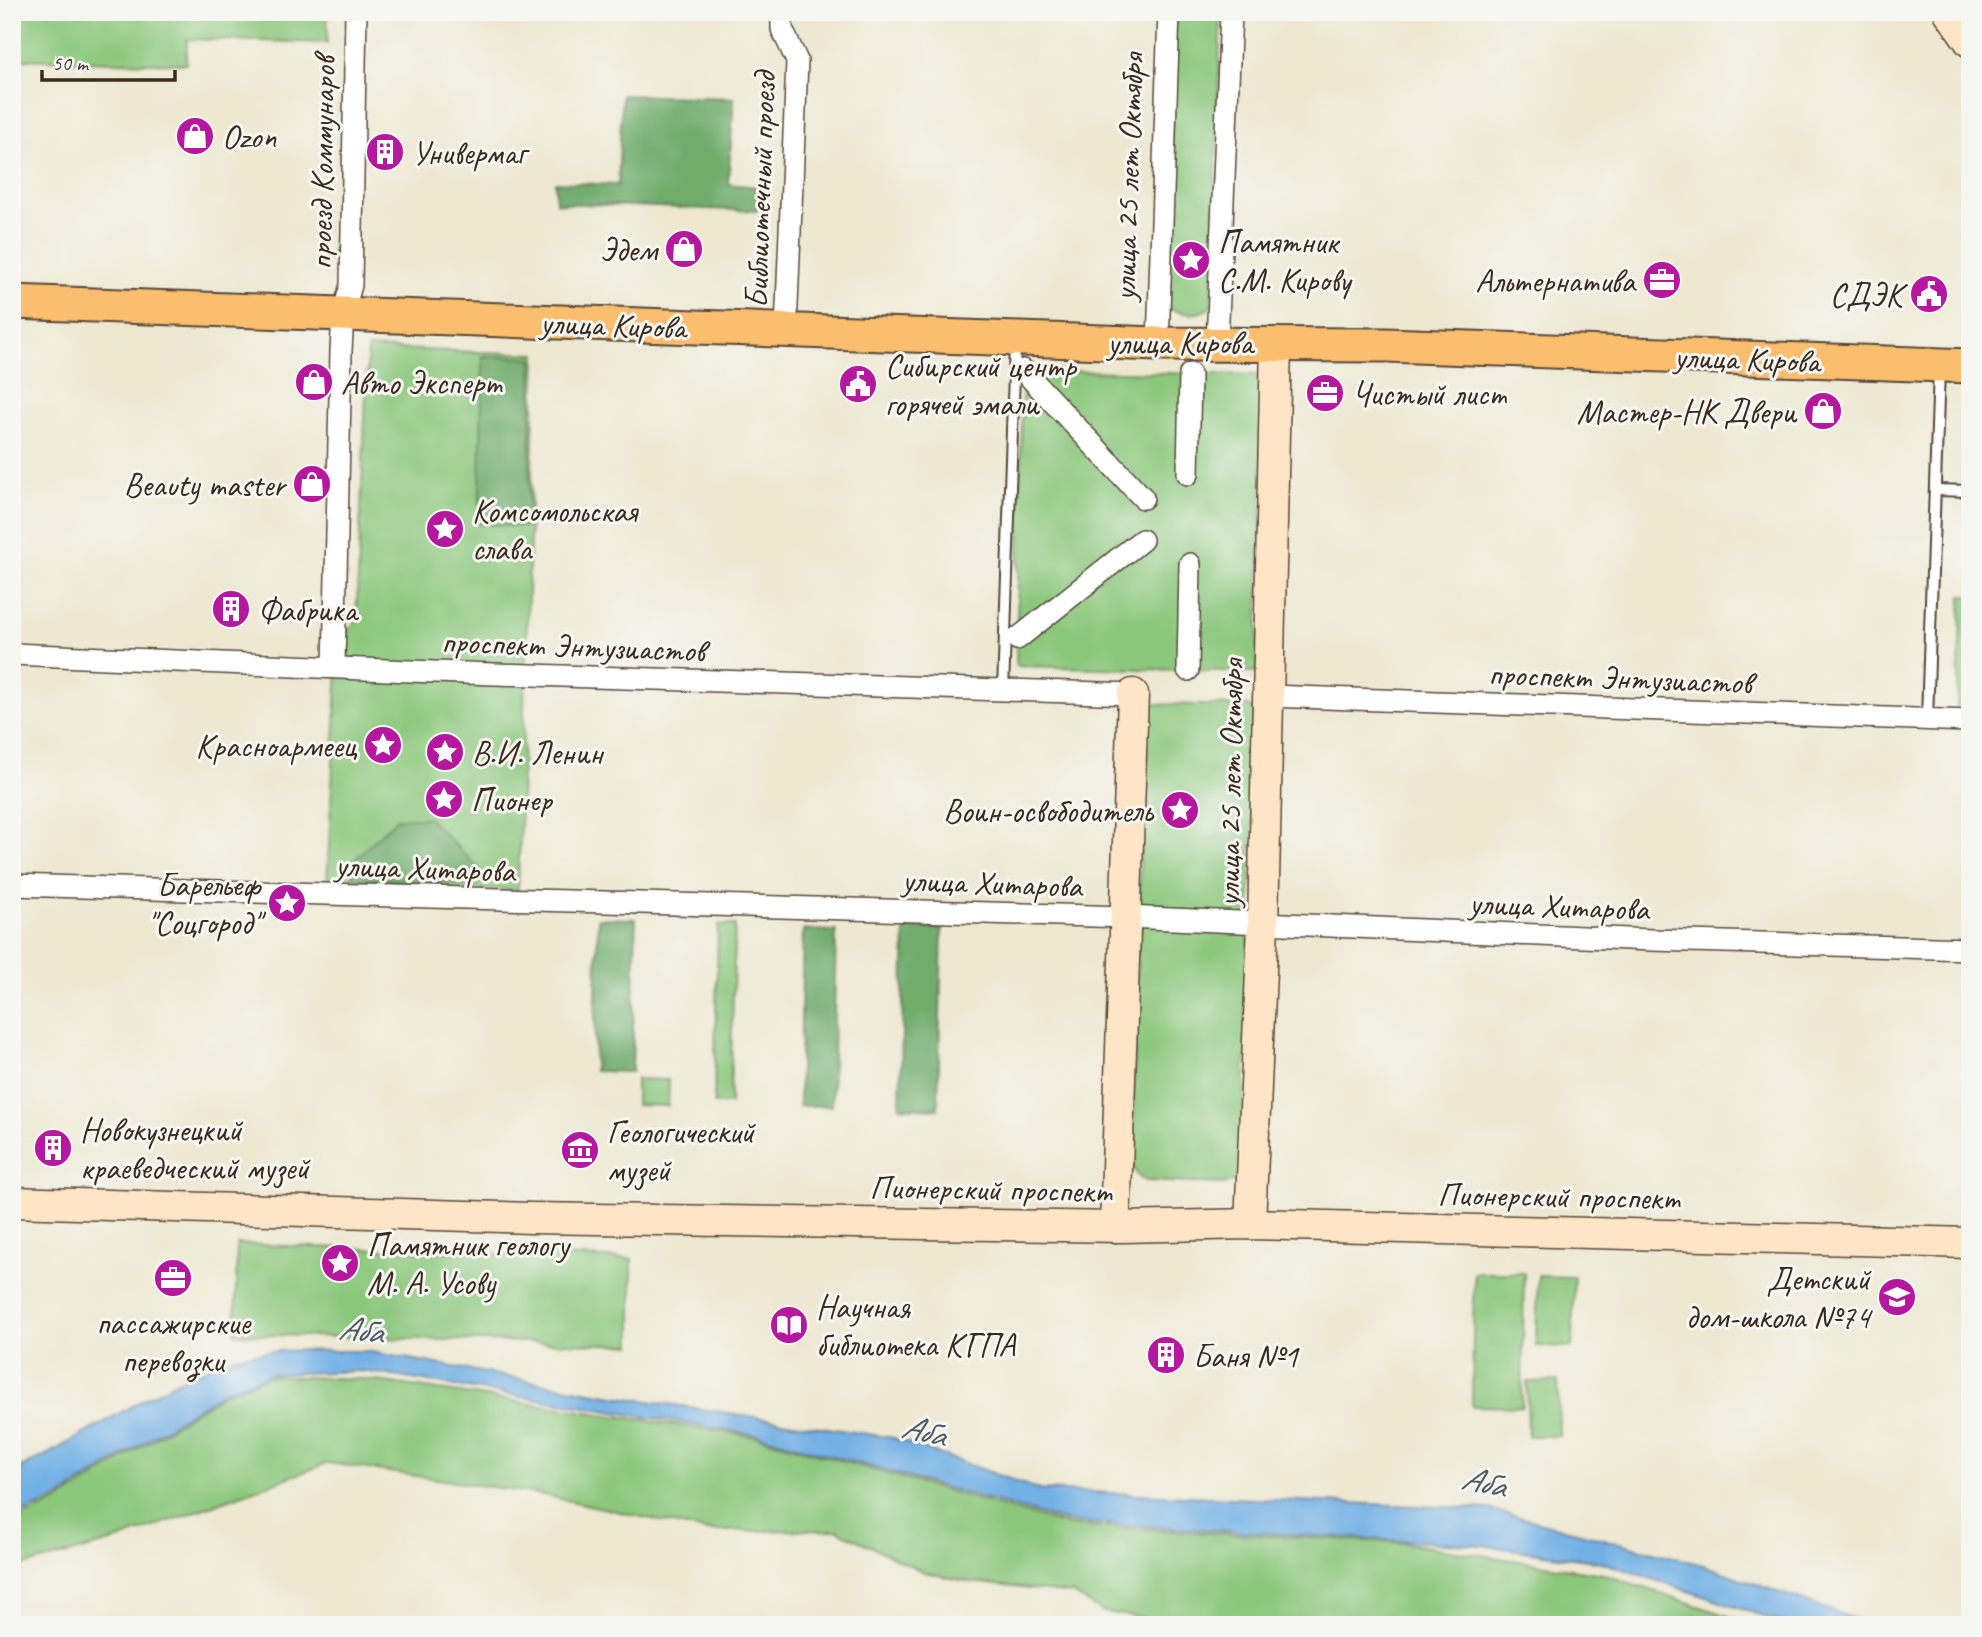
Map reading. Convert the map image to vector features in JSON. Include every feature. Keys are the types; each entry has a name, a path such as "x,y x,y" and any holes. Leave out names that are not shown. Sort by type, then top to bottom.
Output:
{"main road":[{"name":"улица Кирова","path":"12,302 786,330 1019,354 1158,344 1276,343 1954,365"}],"street":[{"name":"проезд Коммунаров","path":"334,666 343,314 351,285 356,12"},
{"name":"Библиотечный проезд","path":"782,12 782,29 797,61 786,330"},
{"name":"улица 25 лет Октября","path":"1158,344 1169,12"},
{"path":"1217,343 1231,12"},
{"path":"1949,12 1970,42"},
{"name":"улица 25 лет Октября","path":"1250,1224 1263,925 1276,343"},
{"path":"1019,354 1143,498"},
{"path":"1188,474 1190,374"},
{"path":"1017,639 1142,540"},
{"name":"улица 25 лет Октября","path":"1188,670 1190,564"},
{"name":"проспект Энтузиастов","path":"12,654 1133,694"},
{"path":"1115,1227 1133,694"},
{"name":"проспект Энтузиастов","path":"1269,696 1970,722"},
{"name":"улица Хитарова","path":"12,885 1126,917 1651,940 1970,949"},
{"name":"Пионерский проспект","path":"12,1202 504,1218 1115,1227 1250,1224 1970,1242"}],"lane":[{"path":"1003,691 1019,354"},
{"path":"1927,719 1935,490 1954,365"},
{"path":"1935,490 1970,491"}],"green space":[{"path":"12,12 328,12 327,43 187,39 186,64 12,59"},
{"path":"1175,12 1221,12 1211,307 1195,313 1183,313 1166,307"},
{"path":"622,95 734,98 728,184 758,187 757,211 556,203 555,182 618,185"},
{"path":"368,348 536,354 518,890 327,884 339,643 356,620"},
{"path":"483,356 533,358 528,527 479,524"},
{"path":"1023,370 1264,375 1257,672 1016,666"},
{"path":"1962,596 1970,596 1970,709 1957,708"},
{"path":"1149,705 1248,706 1255,710 1242,1180 1222,1184 1146,1181 1138,1176 1132,1165 1144,712"},
{"path":"397,818 428,818 485,875 477,883 356,879 347,867"},
{"path":"598,918 636,919 632,1072 594,1071"},
{"path":"718,925 735,925 730,1104 714,1104"},
{"path":"905,927 942,929 938,1109 900,1107"},
{"path":"803,930 836,931 832,1106 799,1106"},
{"path":"636,1079 669,1080 668,1106 636,1105"},
{"path":"237,1244 632,1259 632,1345 235,1334"},
{"path":"1474,1273 1524,1273 1522,1407 1472,1406"},
{"path":"1538,1276 1574,1277 1572,1347 1536,1346"},
{"path":"270,1376 364,1379 758,1437 1067,1525 1405,1543 1603,1574 1755,1625 1193,1625 1103,1612 1073,1594 970,1582 924,1572 837,1530 705,1531 539,1494 328,1463 115,1541 12,1569 12,1522 58,1501 224,1393"},
{"path":"1558,1381 1559,1436 1528,1436 1527,1382"}],"water":[{"name":"Аба","path":"366,1351 601,1394 894,1438 1040,1490 1489,1509 1703,1565 1871,1625 1789,1625 1602,1562 1481,1545 1067,1522 758,1435 363,1371 270,1374 224,1391 56,1499 12,1518 12,1472 199,1371 243,1355 260,1352"}],"place":[{"name":"Ozon","path":"195,136"},
{"name":"Универмаг","path":"385,152"},
{"name":"Эдем","path":"684,249"},
{"name":"Памятник С.М. Кирову","path":"1191,260"},
{"name":"Альтернатива","path":"1662,280"},
{"name":"СДЭК","path":"1929,294"},
{"name":"Авто Эксперт","path":"314,382"},
{"name":"Сибирский центр горячей эмали","path":"858,384"},
{"name":"Чистый лист","path":"1325,393"},
{"name":"Мастер-НК Двери","path":"1823,411"},
{"name":"Beauty master","path":"312,484"},
{"name":"Комсомольская слава","path":"445,529"},
{"name":"Фабрика","path":"231,609"},
{"name":"Красноармеец","path":"383,745"},
{"name":"В.И. Ленин","path":"445,752"},
{"name":"Пионер","path":"444,799"},
{"name":"Воин-освободитель","path":"1180,810"},
{"name":"Барельеф \"Соцгород\"","path":"287,903"},
{"name":"Новокузнецкий краеведческий музей","path":"53,1148"},
{"name":"Геологический музей","path":"580,1150"},
{"name":"Памятник геологу М. А. Усову","path":"340,1263"},
{"name":"пассажирские перевозки","path":"173,1278"},
{"name":"Детский дом-школа №74","path":"1897,1297"},
{"name":"Научная библиотека КГПА","path":"789,1325"},
{"name":"Баня №1","path":"1166,1355"}]}
